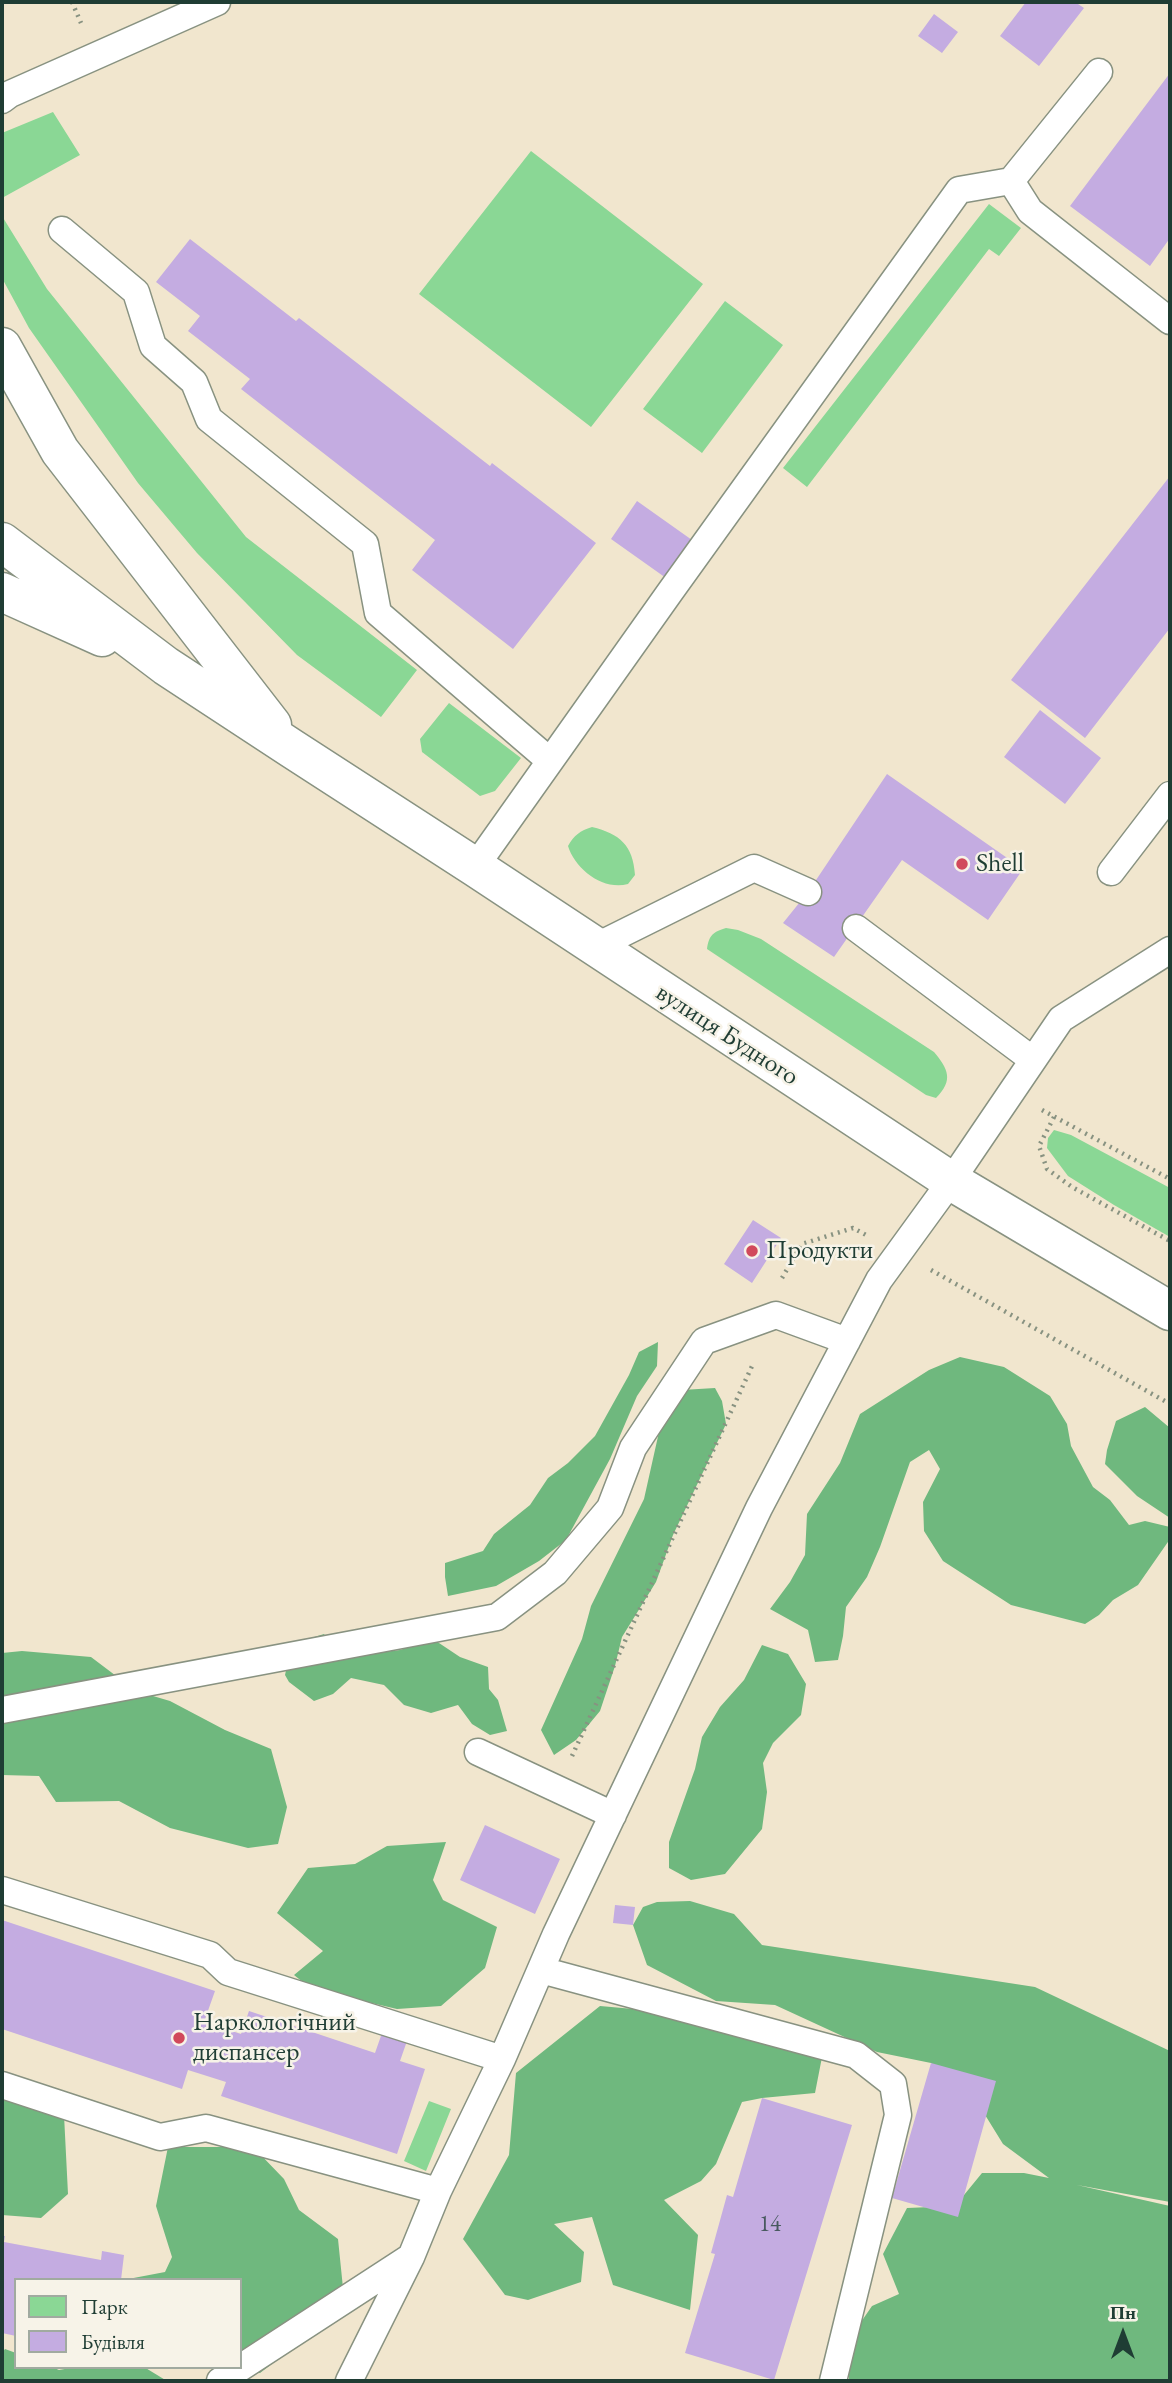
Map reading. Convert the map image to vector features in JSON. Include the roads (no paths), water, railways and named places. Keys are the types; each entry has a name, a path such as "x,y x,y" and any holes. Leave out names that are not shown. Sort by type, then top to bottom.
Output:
{"highway":[{"path":"2,347 60,451 291,748"},
{"path":"2,542 166,666"},
{"path":"2,592 166,666"},
{"name":"вулиця Будного","path":"166,666 951,1181 1170,1311"}],"lane":[{"path":"5,90 217,2"},
{"path":"475,867 959,190 1011,181 1099,72"},
{"path":"1011,181 1030,211 1170,321"},
{"path":"62,230 136,292 153,346 194,382 209,419 365,544 378,613 550,761"},
{"path":"1111,872 1170,796"},
{"path":"594,947 754,868 808,892"},
{"path":"856,928 1033,1060"},
{"path":"349,2381 411,2257 438,2191 759,1508 879,1280 951,1181 1061,1019 1170,950"},
{"path":"2,1710 497,1617 555,1573 611,1508 633,1448 704,1341 776,1315 847,1341"},
{"path":"478,1752 613,1815"},
{"path":"2,1891 210,1955 228,1972 502,2059"},
{"path":"541,1970 856,2055 893,2084 898,2115 833,2381"},
{"path":"2,2085 160,2137 206,2128 438,2191"},
{"path":"242,2367 411,2257"},
{"path":"220,2381 238,2369"}],"place":[{"name":"Shell","path":"962,864"},
{"name":"Продукти","path":"752,1251"},
{"name":"Наркологічний диспансер","path":"179,2038"}]}
